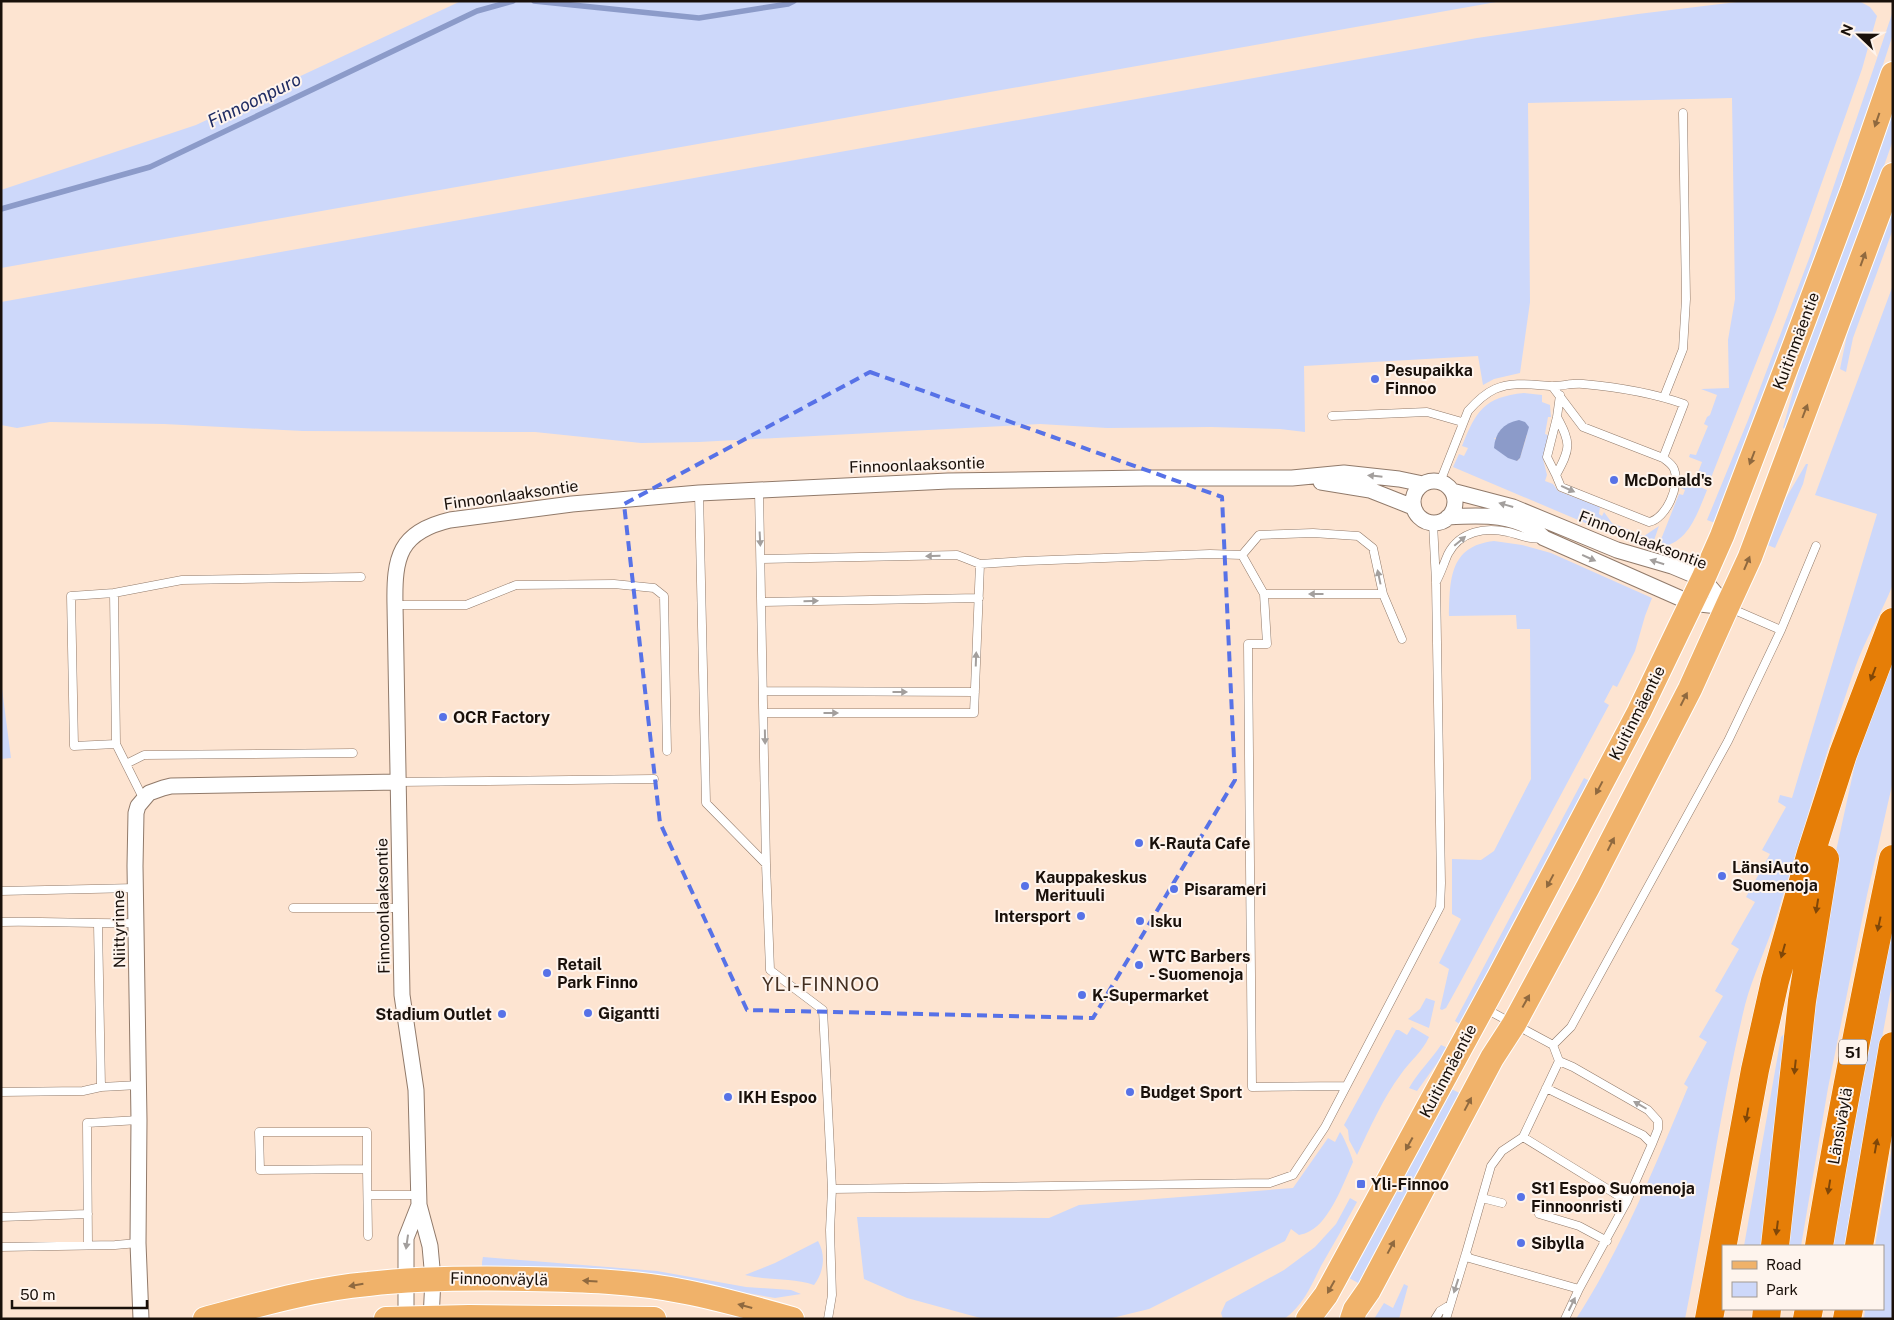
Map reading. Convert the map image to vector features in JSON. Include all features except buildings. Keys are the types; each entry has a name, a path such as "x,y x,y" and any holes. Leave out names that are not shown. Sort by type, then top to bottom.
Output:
{"highway":[{"path":"1723,1245 1755,1070 1775,981 1810,853 1843,754 1893,622"},
{"path":"1775,1245 1802,1001 1843,754"},
{"name":"Länsiväylä","path":"1819,1245 1834,1154 1862,1007 1893,859"},
{"name":"51","path":"1859,1245 1893,1046"},
{"path":"1709,1319 1722,1249"}],"main road":[{"name":"Kuitinmäentie","path":"1308,1319 1326,1295 1441,1086 1639,712 1703,579 1722,536 1788,363 1853,189 1893,74"},
{"name":"Kuitinmäentie","path":"1352,1319 1355,1310 1369,1290 1492,1058 1514,1024 1588,887 1690,688 1728,607 1760,530 1893,175"},
{"name":"Finnoonväylä","path":"205,1319 295,1296 367,1284 433,1279 588,1280 639,1284 685,1292 792,1319"},
{"path":"1362,1319 1369,1290"},
{"path":"399,1318 654,1319"}],"street":[{"name":"Finnoonlaaksontie","path":"431,1318 433,1279 430,1246 419,1200 416,1090 402,995 395,605 395,577 401,550 420,531 436,524 572,504 699,493 808,487 958,481 1292,478 1344,474 1399,479 1422,484"},
{"name":"Finnoonlaaksontie","path":"1292,478 1370,490 1413,507"},
{"path":"1448,517 1454,504 1446,486 1434,481 1422,484 1414,494 1413,507 1420,518 1433,523 1448,517 1500,516 1529,527 1544,538 1691,603 1728,607"},
{"name":"Finnoonlaaksontie","path":"1446,486 1513,507 1617,550 1672,566 1703,579 1728,607"},
{"path":"143,798 156,790 171,786 398,782"},
{"name":"Niittyrinne","path":"141,1319 138,1243 139,1085 136,813 143,798"},
{"name":"Finnoonlaaksontie","path":"399,1318 405,1281 406,1238 419,1200"}],"lane":[{"path":"1664,397 1683,348 1685,319 1683,113"},
{"path":"1446,486 1462,422 1468,411 1476,402 1496,389 1518,384 1552,386 1581,383 1664,397 1684,404 1663,458"},
{"path":"1552,386 1560,395 1583,427 1663,458 1673,466 1676,484 1663,514 1654,521 1649,522 1561,487 1547,457 1557,417 1560,395"},
{"path":"1332,416 1427,412 1462,422"},
{"path":"1556,475 1562,464 1568,442 1567,436 1557,417"},
{"path":"759,490 763,602 766,864 770,970 823,1010 832,1189 830,1230 832,1295 828,1319"},
{"path":"699,493 706,803 766,864"},
{"path":"832,1189 1270,1184 1293,1175 1324,1127 1440,907 1436,582 1433,523"},
{"path":"1436,582 1454,546 1460,539 1470,533 1491,529 1518,534 1533,540 1544,538"},
{"path":"1242,555 1259,535 1313,533 1358,536 1372,548 1382,594 1402,639"},
{"path":"1553,1045 1571,1027 1728,741 1781,630 1816,546"},
{"path":"761,558 957,555 980,564 1210,554 1242,555"},
{"path":"1242,555 1264,594 1268,644 1248,644 1252,1087 1345,1086"},
{"path":"764,713 974,713 980,564"},
{"path":"116,744 74,746 71,596 114,593 182,580 361,577"},
{"path":"395,605 466,604 516,585 614,584 654,588 664,596 667,751"},
{"path":"114,593 116,744 143,798"},
{"path":"1264,594 1382,594"},
{"path":"763,602 979,598"},
{"path":"1728,607 1781,630"},
{"path":"764,692 975,692"},
{"path":"126,764 144,755 353,753"},
{"path":"398,782 654,779"},
{"path":"1,892 136,888"},
{"path":"294,908 401,908"},
{"path":"1,922 136,923"},
{"path":"98,924 101,1087"},
{"path":"1446,1319 1492,1166 1502,1151 1522,1137 1559,1061 1553,1045 1482,1007"},
{"path":"1559,1061 1573,1066 1648,1110 1658,1121 1658,1129 1627,1201 1565,1319"},
{"path":"1,1092 83,1091 101,1087 139,1085"},
{"path":"1546,1088 1643,1135 1652,1144"},
{"path":"88,1245 88,1123 139,1120"},
{"path":"368,1169 260,1170 259,1132 367,1132 368,1169 368,1236"},
{"path":"1522,1137 1627,1201"},
{"path":"368,1195 419,1200"},
{"path":"1482,1198 1502,1203"},
{"path":"1,1217 88,1214"},
{"path":"1539,1214 1579,1226 1607,1241"},
{"path":"1,1246 138,1243"},
{"path":"1466,1253 1469,1258 1580,1289"},
{"path":"1434,1319 1440,1311 1450,1305"}],"highlighted area":[{"path":"870,372 1222,497 1235,780 1093,1018 747,1010 660,823 624,504"}],"green space":[{"path":"461,1 1502,1 1,268 1,190 196,125"},
{"path":"1745,1 1859,1 1870,7 1877,16 1862,69 1776,312 1709,483 1696,478 1702,462 1689,457 1690,454 1696,455 1708,426 1704,424 1710,415 1717,395 1701,389 1729,388 1728,340 1735,299 1732,98 1528,103 1530,302 1520,373 1494,379 1483,385 1478,356 1304,366 1305,432 1280,429 1211,427 1107,428 1040,424 699,442 641,443 535,432 303,431 164,424 50,422 17,428 1,425 1,302 1477,38 1638,14"},
{"path":"1893,11 1893,34 1850,166 1715,523 1707,520 1748,420 1810,256"},
{"path":"1893,106 1893,140 1787,430 1783,428 1800,366"},
{"path":"1893,208 1893,229 1853,338 1846,372 1840,369 1848,330"},
{"path":"1893,285 1893,584 1855,668 1776,918 1745,1005 1728,1083 1685,1319 1576,1319 1609,1263 1637,1205 1688,1087 1684,1084 1707,1042 1699,1037 1723,996 1715,991 1739,949 1731,944 1755,902 1746,897 1770,854 1762,850 1786,807 1778,802 1780,795 1792,798 1877,514 1815,495"},
{"path":"1524,393 1542,395 1542,402 1550,405 1551,417 1548,417 1545,434 1548,435 1543,459 1547,475 1545,481 1553,484 1558,491 1600,507 1599,514 1602,516 1604,512 1612,523 1644,536 1659,526 1652,546 1626,539 1590,525 1453,467 1459,454 1464,456 1468,448 1462,446 1477,415 1490,402 1510,395","holes":["1527,435 1520,458 1517,461 1494,438"]},
{"path":"1806,464 1808,464 1803,484 1775,548 1765,544 1780,508"},
{"path":"1684,480 1707,490 1695,518 1684,534 1677,541 1658,547 1679,494 1683,495 1685,490 1681,488"},
{"path":"1494,541 1522,545 1551,553 1652,598 1635,651 1617,687 1613,685 1604,702 1609,705 1462,979 1446,1008 1442,1010 1440,1009 1449,969 1439,963 1461,919 1452,914 1452,859 1481,860 1494,851 1531,779 1530,629 1517,629 1516,615 1449,616 1452,578 1460,557 1479,544"},
{"path":"1893,645 1893,781 1867,895 1828,1088 1801,1245 1785,1245 1828,888 1855,764 1871,708"},
{"path":"1,681 11,758 1,759"},
{"path":"1584,778 1590,781 1461,1025 1455,1021"},
{"path":"1893,919 1893,978 1844,1245 1832,1245"},
{"path":"1426,998 1435,1001 1429,1028 1408,1019 1420,1009"},
{"path":"1412,1027 1429,1037 1394,1083 1357,1155 1349,1140 1348,1130 1344,1125 1396,1030 1407,1035"},
{"path":"1784,1034 1786,1037 1764,1245 1744,1245 1781,1037"},
{"path":"1441,1045 1448,1048 1417,1091 1409,1088 1416,1077"},
{"path":"1450,1088 1461,1094 1360,1284 1349,1278"},
{"path":"1340,1132 1353,1162 1336,1200 1324,1219 1317,1226 1299,1235 1291,1229 1285,1241 1149,1309 1108,1319 984,1319 907,1298 864,1279 857,1217 1049,1218 1079,1205 1293,1188 1328,1138 1335,1142"},
{"path":"1893,1142 1893,1319 1864,1319 1865,1310 1884,1310 1884,1245 1875,1245"},
{"path":"1350,1198 1357,1202 1306,1295 1291,1314 1284,1319 1223,1319 1221,1313 1226,1302 1284,1270 1315,1247 1336,1224"},
{"path":"818,1241 821,1246 823,1263 820,1275 814,1285 797,1281 745,1275 775,1263"},
{"path":"483,1257 657,1271 746,1287 791,1290 801,1294 775,1298 682,1282 482,1270"},
{"path":"1404,1284 1408,1286 1399,1319 1374,1319 1384,1303 1393,1308"}],"shaded area":[{"path":"1513,421 1525,422 1529,427 1520,458 1517,461 1508,458 1494,448 1496,438 1501,429"}],"waterway":[{"name":"Finnoonpuro","path":"1,209 150,167 477,11 513,1"},
{"name":"Finnoonpuro","path":"534,1 699,18 788,4 794,1"}],"place":[{"name":"Pesupaikka Finnoo","path":"1375,379"},
{"name":"McDonald's","path":"1614,480"},
{"name":"OCR Factory","path":"443,717"},
{"name":"K-Rauta Cafe","path":"1139,843"},
{"name":"LänsiAuto Suomenoja","path":"1722,876"},
{"name":"Kauppakeskus Merituuli","path":"1025,886"},
{"name":"Pisarameri","path":"1174,889"},
{"name":"Intersport","path":"1081,916"},
{"name":"Isku","path":"1140,921"},
{"name":"WTC Barbers - Suomenoja","path":"1139,965"},
{"name":"Retail Park Finno","path":"547,973"},
{"name":"K-Supermarket","path":"1082,995"},
{"name":"Gigantti","path":"588,1013"},
{"name":"Stadium Outlet","path":"502,1014"},
{"name":"Budget Sport","path":"1130,1092"},
{"name":"IKH Espoo","path":"728,1097"},
{"name":"Yli-Finnoo","path":"1361,1184"},
{"name":"St1 Espoo Suomenoja Finnoonristi","path":"1521,1197"},
{"name":"Sibylla","path":"1521,1243"}],"district":[{"name":"YLI-FINNOO","path":"821,984"}]}
